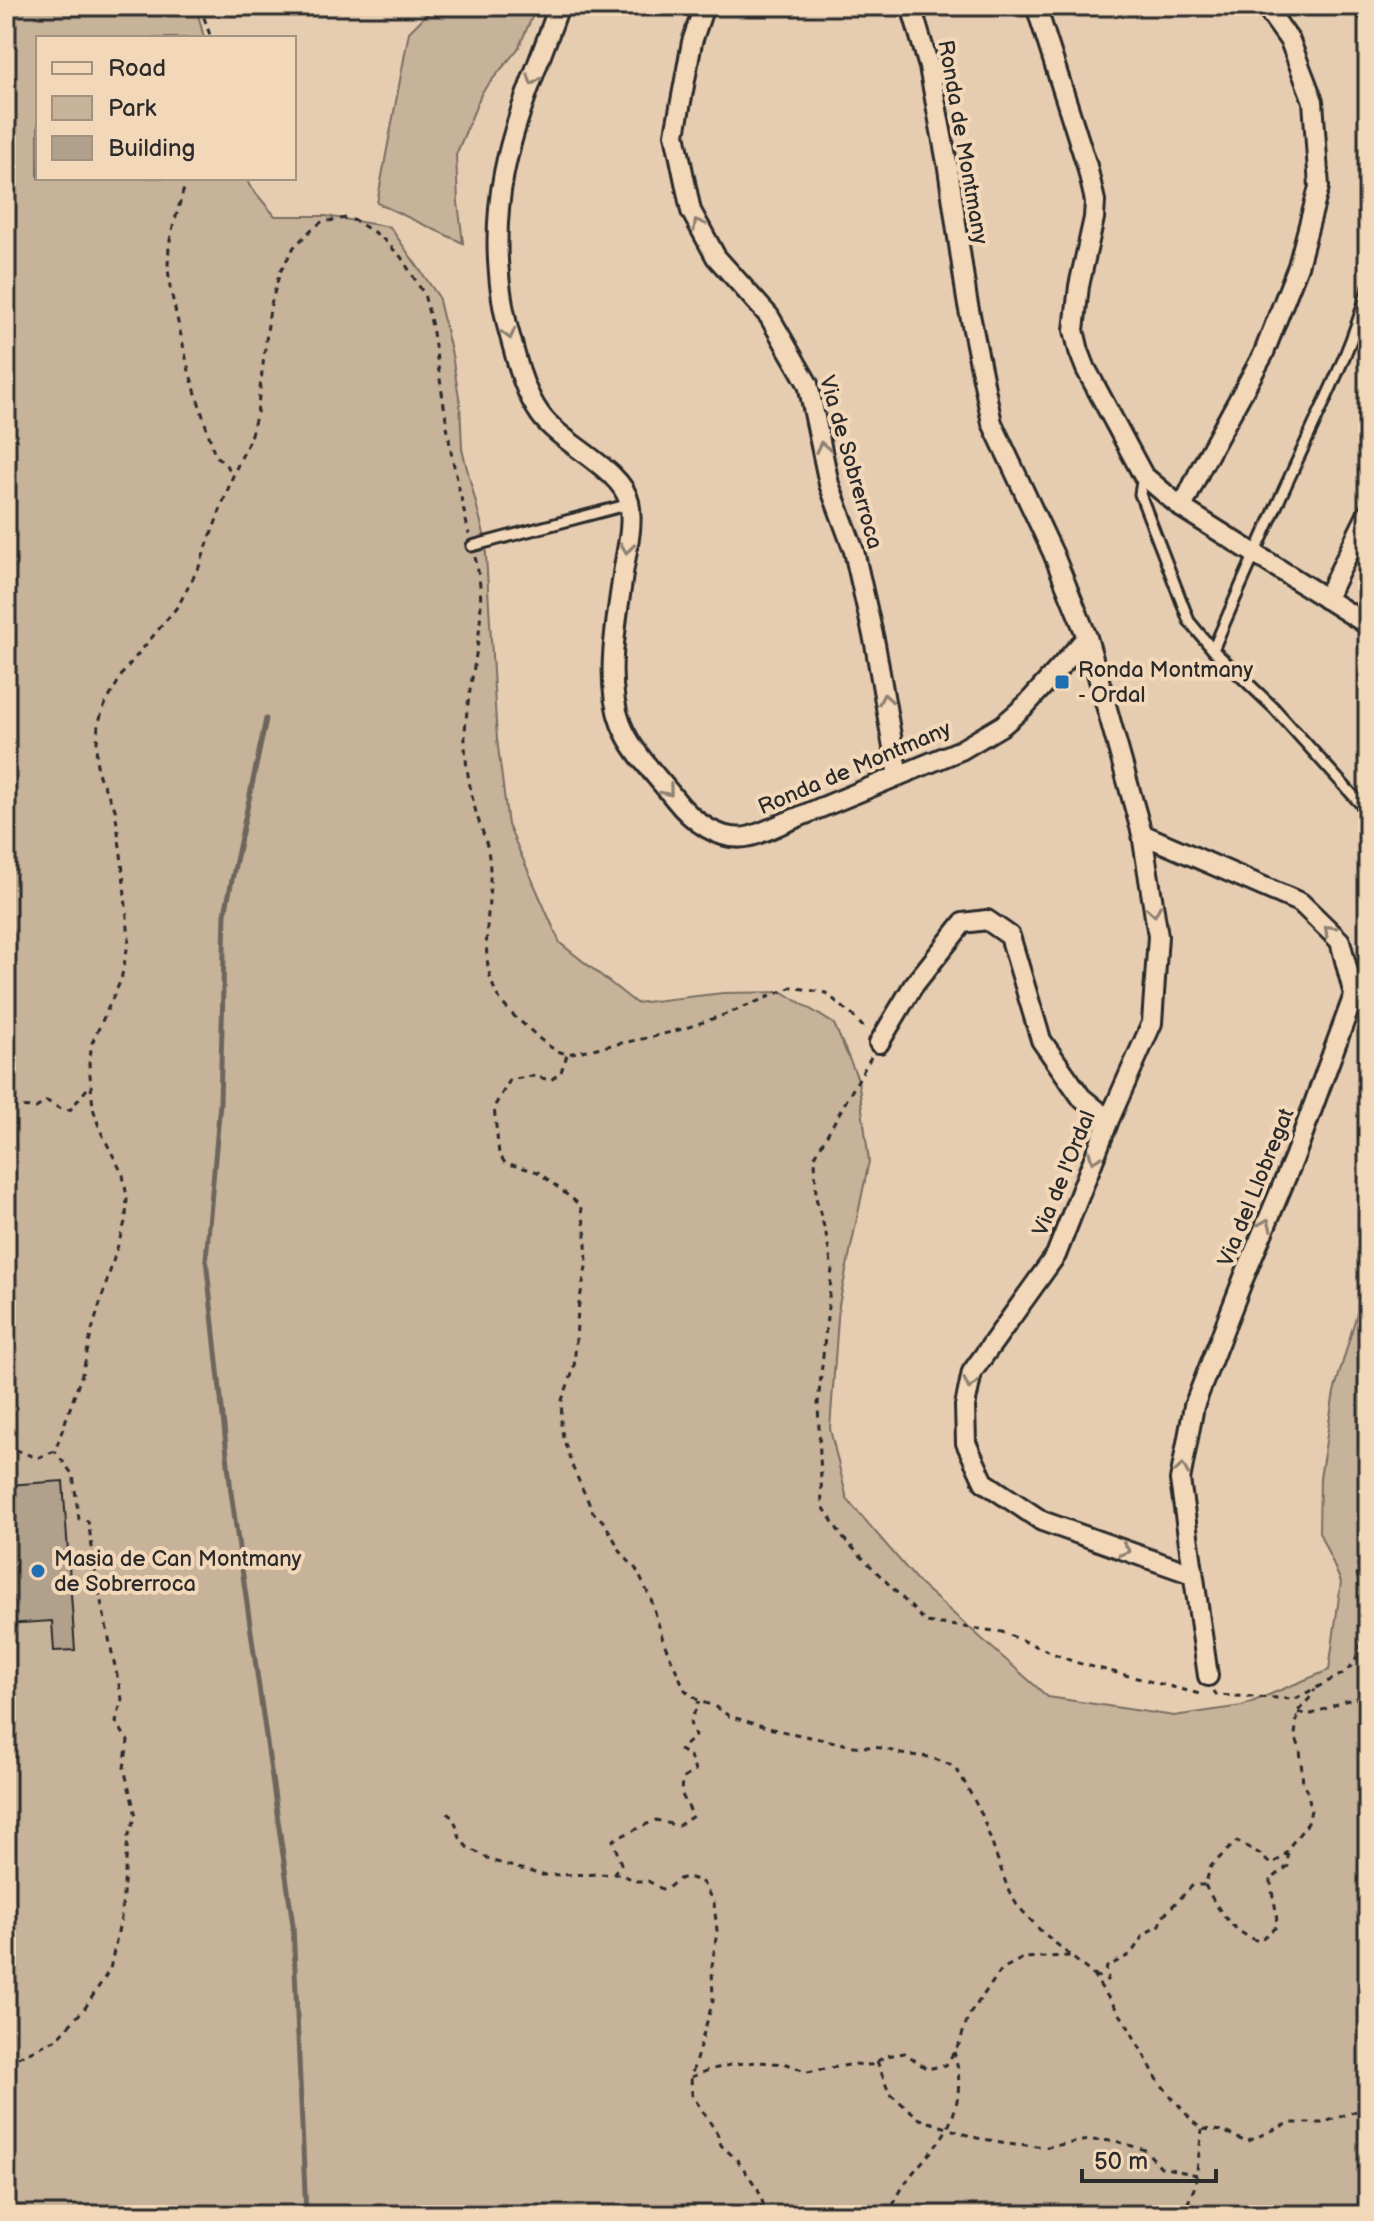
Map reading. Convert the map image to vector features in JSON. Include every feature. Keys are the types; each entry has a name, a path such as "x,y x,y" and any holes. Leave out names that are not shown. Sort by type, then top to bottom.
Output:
{"street":[{"path":"559,6 512,141 504,173 498,251 501,291 508,332 520,371 540,413 556,433 620,483 630,504"},
{"name":"Via de Sobrerroca","path":"704,6 692,42 675,134 691,211 716,257 769,316 808,384 829,484 854,551 872,628 898,776"},
{"name":"Ronda de Montmany","path":"630,504 630,529 617,620 613,674 615,705 630,741 685,811 696,821 723,834 749,837 961,750 1003,725 1026,705 1087,637 1053,553 992,423 967,300 948,168 929,67 911,6"},
{"path":"1036,6 1087,166 1095,201 1074,330 1086,369 1143,475 1182,508 1368,625"},
{"path":"1182,508 1263,355 1298,266 1319,187 1313,101 1290,41 1265,6"},
{"path":"1326,599 1368,513"},
{"name":"Via de l'Ordal","path":"1087,637 1142,834 1158,936 1152,1023 1109,1120 1056,1255 972,1372 965,1406 966,1443 984,1482 1042,1521 1192,1574"},
{"name":"Via del Llobregat","path":"1142,834 1301,903 1340,941 1354,995 1294,1158 1194,1406 1180,1480 1208,1676"},
{"path":"879,1043 913,986 963,923 987,920 1010,936 1041,1040 1081,1097 1109,1120"}],"lane":[{"path":"1358,6 1368,18"},
{"path":"1213,650 1358,327 1368,288"},
{"path":"1143,475 1140,494 1189,621 1213,650 1274,708 1368,812"},
{"path":"472,546 630,504"}],"path":[{"path":"200,6 210,36"},
{"path":"186,180 171,238 168,267 170,287 189,371 215,455 234,473"},
{"path":"6,1443 37,1458 55,1451 83,1371 92,1330 126,1219 127,1197 123,1175 100,1130 93,1108 89,1064 92,1043 121,980 129,939 115,809 99,776 96,759 98,724 124,671 190,587 215,529 257,413 270,308 280,272 294,247 314,227 346,218 356,221 392,246 409,269 429,307 451,452 481,587 482,610 465,736 477,816 489,855 489,972 502,1003 555,1051 567,1054 686,1028 792,987 826,993 879,1043 815,1156 816,1198 832,1269 818,1404 822,1505 843,1538 926,1622 1002,1632 1074,1662 1198,1693 1295,1699 1344,1673 1354,1663 1360,1648 1365,1626 1357,1571 1368,1503"},
{"path":"567,1054 561,1072 551,1080 531,1076 510,1080 494,1107 499,1154 505,1163 538,1172 580,1205 587,1262 578,1309 574,1369 562,1400 563,1437 593,1512 604,1522 623,1555 636,1569 651,1599 664,1643 685,1690 729,1716 776,1730 930,1757 953,1766 982,1815 1009,1892 1017,1905 1040,1930 1092,1974 1126,2023 1159,2082 1185,2114 1202,2129 1223,2131 1246,2142 1289,2123 1322,2123 1368,2107"},
{"path":"6,1094 15,1107 36,1108 47,1101 70,1110 91,1084"},
{"path":"6,2055 18,2057 57,2039 85,2008 110,1969 121,1918 128,1837 136,1816 124,1768 128,1741 116,1722 122,1699 99,1592 88,1521 79,1519 73,1475 55,1451"},
{"path":"1208,1676 1216,1695"},
{"path":"1288,1850 1288,1866 1271,1877 1270,1890 1278,1917 1276,1927 1259,1941 1249,1938 1224,1917 1205,1885 1211,1866 1237,1841 1260,1854 1270,1864 1284,1857 1288,1850 1308,1823 1311,1810 1295,1735 1298,1713 1315,1689"},
{"path":"1298,1713 1312,1714 1368,1696"},
{"path":"613,1874 621,1864 613,1840 656,1820 678,1826 693,1816 681,1793 682,1779 695,1771 690,1756 680,1750 695,1736 690,1723 699,1701"},
{"path":"447,1813 454,1819 460,1838 467,1847 493,1861 542,1875 620,1874 636,1881 648,1881 662,1889 684,1877 703,1883 714,1903 717,1931 712,1966 713,2001 691,2077 692,2095 717,2133 721,2145 737,2160 758,2189 767,2215"},
{"path":"1092,1974 1107,1980 1107,1967 1131,1954 1144,1934 1160,1925 1164,1915 1193,1885 1205,1885"},
{"path":"691,2077 709,2070 759,2062 787,2064 807,2072 854,2064 871,2065 886,2056 905,2053 927,2069 946,2065 959,2044 969,2015 1002,1969 1023,1958 1072,1956"},
{"path":"887,2215 905,2183 943,2137 952,2118 958,2097 959,2067 954,2052"},
{"path":"877,2061 889,2093 920,2119 977,2138 1007,2143 1047,2147 1089,2140 1116,2141 1145,2150 1161,2167 1197,2175"},
{"path":"1183,2215 1195,2186 1202,2129"}],"green space":[{"path":"6,6 196,6 204,36 36,36 36,180 248,180 275,216 326,216 390,227 438,296 460,403 462,449 485,538 497,739 508,825 560,943 636,1003 723,993 783,992 834,1024 858,1079 869,1161 839,1305 830,1429 847,1499 920,1584 1048,1697 1174,1716 1242,1706 1329,1670 1341,1582 1319,1532 1320,1478 1334,1392 1368,1282 1368,2215 6,2215"},
{"path":"435,6 537,6 518,49 482,92 456,155 463,243 377,203 409,32"}],"building":[{"name":"Masia de Can Montmany de Sobrerroca","path":"63,1481 75,1650 54,1651 52,1621 6,1624 6,1521 10,1520 8,1485"}],"waterway":[{"path":"266,719 225,913 220,1103 206,1259 231,1492 293,1925 306,2215"}],"place":[{"name":"Ronda Montmany - Ordal","path":"1062,682"},
{"name":"Masia de Can Montmany de Sobrerroca","path":"38,1571"}]}
